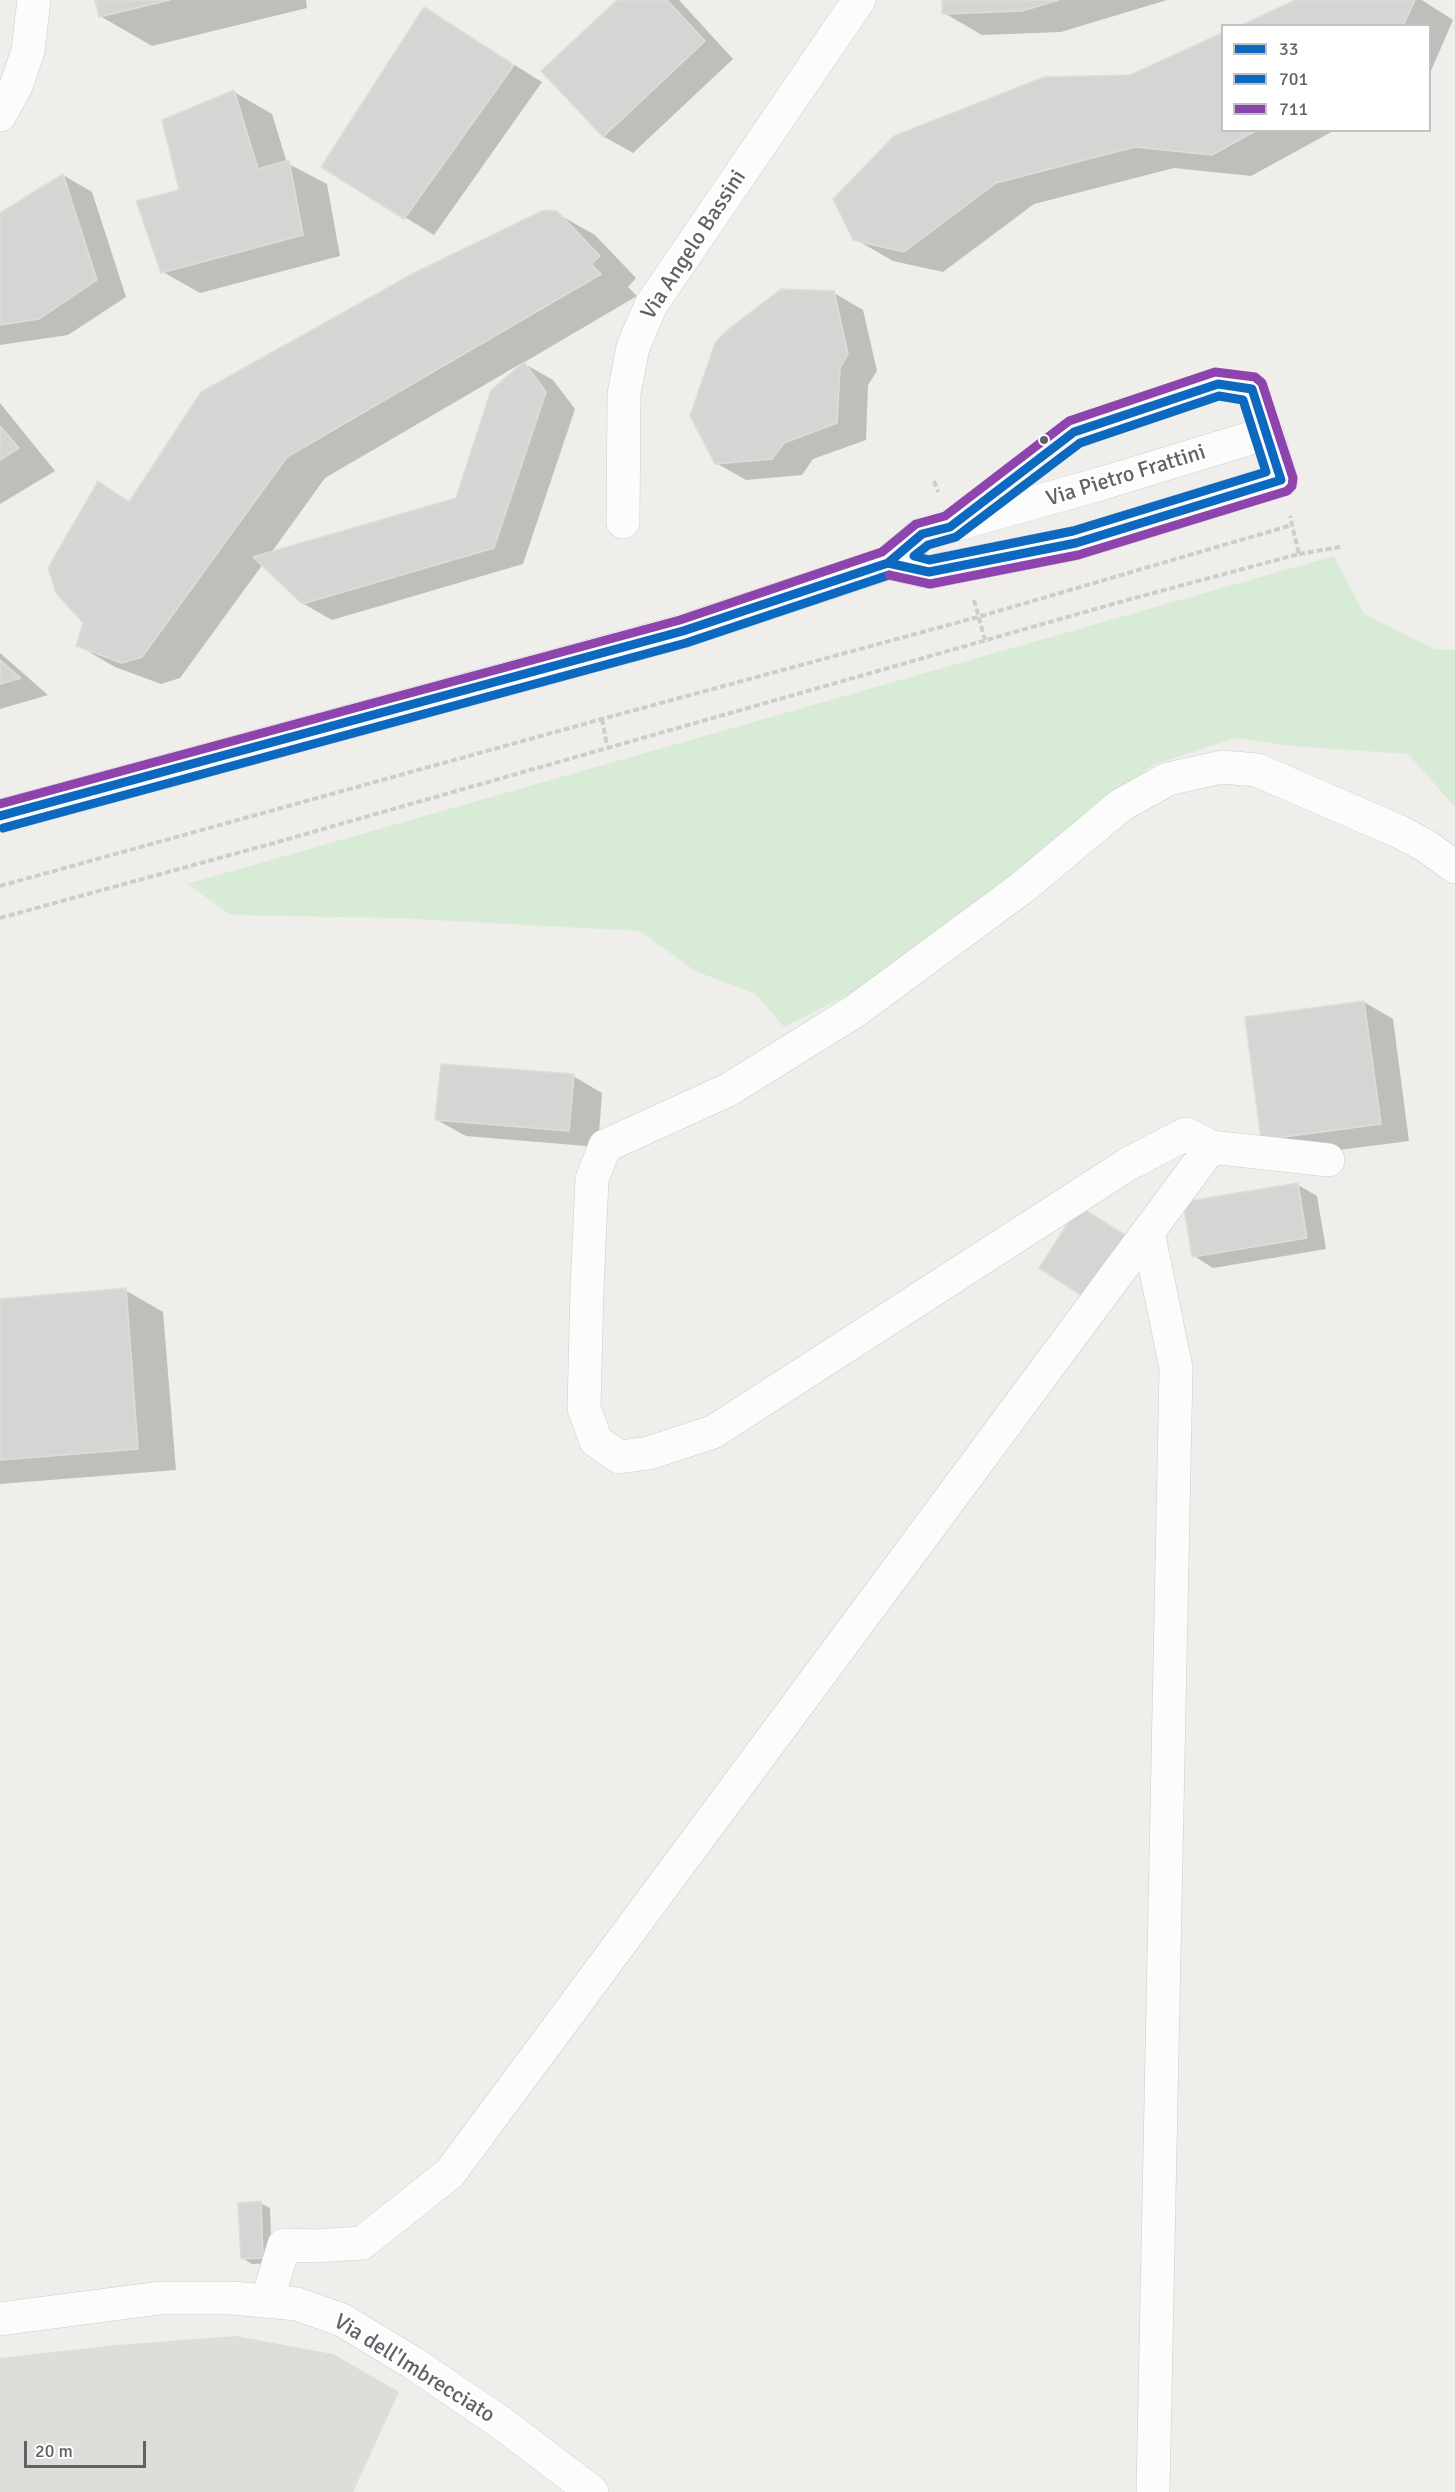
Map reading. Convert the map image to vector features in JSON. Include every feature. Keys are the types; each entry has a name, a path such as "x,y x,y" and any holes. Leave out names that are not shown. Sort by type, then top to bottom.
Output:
{"street":[{"path":"0,115 16,86 28,51 34,0"},
{"name":"Via Angelo Bassini","path":"623,522 624,394 633,347 651,305 859,0"},
{"name":"Via Pietro Frattini","path":"0,816 683,631 888,563 922,534 1267,433 1281,480"},
{"path":"888,563 929,572 1076,543 1281,480"},
{"path":"1328,1160 1211,1147 1186,1134 1128,1164 713,1432 649,1453 619,1457 596,1442 584,1408 587,1289 592,1179 605,1146 728,1090 855,1011 1023,887 1121,805 1168,779 1222,767 1257,770 1400,832 1426,846 1455,867"},
{"path":"267,2301 284,2245 362,2243 450,2173 1211,1147"},
{"path":"1148,1232 1176,1368 1153,2492"},
{"name":"Via dell'Imbrecciato","path":"0,2319 160,2298 232,2298 297,2304 342,2320 413,2363 481,2409 592,2492"}],"lane":[{"name":"Via Pietro Frattini","path":"950,527 1074,432 1218,384 1252,389 1267,433"}],"path":[{"path":"1281,480 1299,554"},
{"path":"0,886 978,617 1292,525"},
{"path":"0,918 985,640 1299,554 1340,547"},
{"path":"972,596 985,640"},
{"path":"602,719 607,746"}],"shaded area":[{"path":"236,2336 333,2354 399,2392 353,2492 0,2492 0,2358 117,2345"}],"green space":[{"path":"1334,556 1364,614 1435,649 1455,650 1455,807 1408,754 1292,746 1235,738 1153,765 866,986 784,1027 756,994 695,971 640,931 395,918 231,915 187,884"}],"building":[{"path":"95,0 170,0 99,17"},
{"path":"617,0 667,0 705,41 603,137 541,71"},
{"path":"942,0 1059,0 1022,11 942,14"},
{"path":"1295,0 1415,0 1404,24 1244,24"},
{"path":"424,7 514,65 404,219 321,167"},
{"path":"1221,33 1221,132 1253,132 1212,155 1135,147 996,183 904,252 853,240 833,199 894,136 1044,77 1130,75"},
{"path":"234,90 258,169 289,160 303,235 161,273 136,201 179,190 162,120"},
{"path":"63,174 97,280 39,319 0,325 0,213"},
{"path":"544,210 557,211 600,256 591,264 601,274 287,457 142,657 122,663 76,646 83,623 56,593 48,568 98,481 129,502 201,392 414,273"},
{"path":"781,289 834,291 848,354 840,368 837,423 784,443 772,459 715,464 690,416 715,343 725,332"},
{"path":"524,362 546,392 494,548 302,604 253,557 456,498 491,390"},
{"path":"0,426 19,448 0,460"},
{"path":"0,660 21,678 0,684"},
{"path":"1364,1001 1381,1124 1261,1140 1245,1017"},
{"path":"441,1064 574,1074 569,1131 435,1120"},
{"path":"1298,1183 1307,1238 1192,1257 1183,1202"},
{"path":"1079,1206 1125,1235 1084,1297 1039,1268"},
{"path":"126,1288 138,1449 0,1460 0,1299"},
{"path":"261,2201 263,2258 241,2259 238,2203"}],"transit line":[{"name":"711","path":"0,804 680,620 882,552 916,524 945,516 1069,421 1215,372 1255,377 1262,383 1293,478 1292,486 1287,491 1078,555 930,584 889,575"},
{"name":"33","path":"1218,384 1252,389 1281,480 1076,543 929,572 888,563 922,534 950,527 1074,432 1218,384"},
{"name":"701","path":"1219,396 1243,400 1266,472 1073,531 929,560 914,556 928,545 956,537 1080,443 1219,396"},
{"name":"33","path":"0,816 683,631 888,563"},
{"name":"701","path":"3,828 686,643 889,575"}]}
